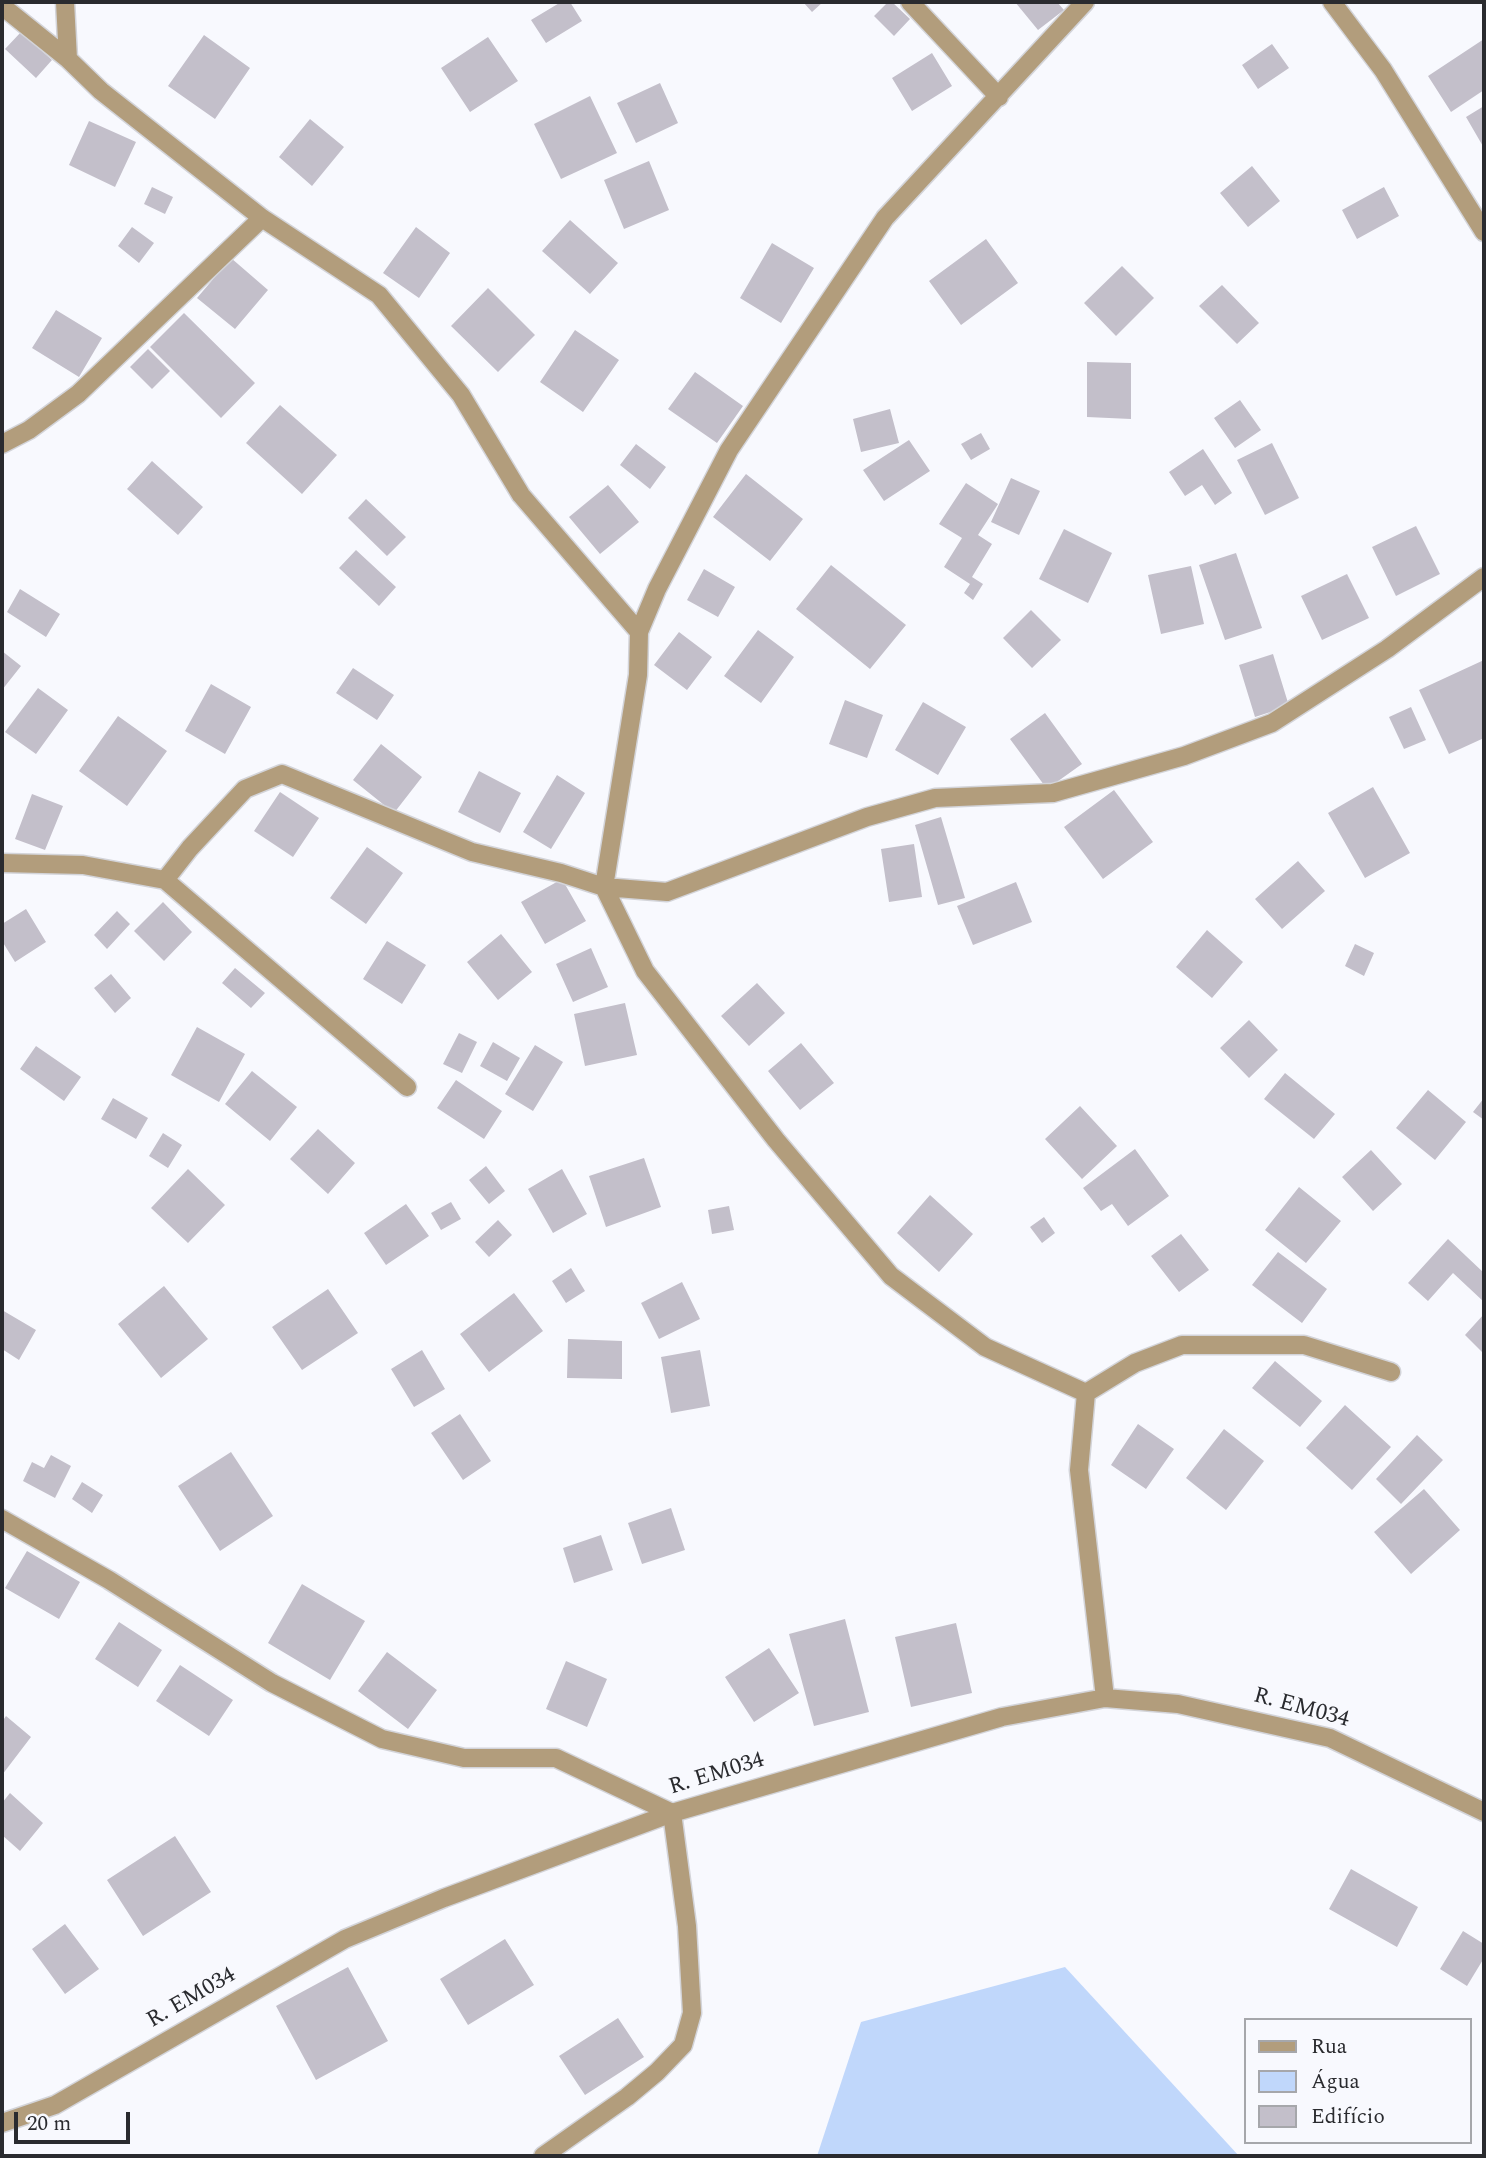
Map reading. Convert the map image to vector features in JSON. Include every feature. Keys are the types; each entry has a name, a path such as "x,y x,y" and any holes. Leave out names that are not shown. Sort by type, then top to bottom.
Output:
{"street":[{"path":"65,2 68,59"},
{"path":"911,2 999,97"},
{"path":"1085,2 885,218 729,450 657,589 639,632 638,675 604,887 645,971 776,1140 891,1276 985,1347 1086,1393"},
{"path":"1332,2 1382,70 1484,232"},
{"path":"2,6 68,59 101,91 262,218 379,295 461,395 521,495 639,632"},
{"path":"2,444 29,430 78,394 262,218"},
{"path":"165,880 190,848 245,789 282,774 472,852 561,873 604,887 667,892 867,817 935,798 1053,793 1184,756 1272,723 1387,649 1484,577"},
{"path":"2,863 83,865 165,880 407,1087"},
{"path":"1086,1393 1135,1363 1182,1345 1304,1345 1391,1372"},
{"path":"1086,1393 1079,1469 1105,1698"},
{"path":"2,1519 108,1580 272,1683 382,1739 464,1758 556,1758 672,1813 687,1926 692,2013 683,2045 657,2073 627,2097 543,2156"},
{"name":"R. EM034","path":"2,2123 55,2105 345,1940 444,1898 672,1813 1002,1717 1105,1698 1178,1704 1330,1738 1484,1812"}],"water":[{"path":"1065,1967 1239,2156 817,2156 861,2022"}],"building":[{"path":"561,2 570,2 582,21 546,43 531,20"},
{"path":"803,2 823,2 812,12"},
{"path":"888,2 892,2 910,19 894,36 874,16"},
{"path":"1015,2 1057,2 1064,10 1038,30"},
{"path":"21,32 52,60 36,78 5,49"},
{"path":"204,35 250,68 215,119 168,86"},
{"path":"488,37 518,81 470,112 441,68"},
{"path":"1484,39 1484,90 1451,112 1428,76"},
{"path":"1272,44 1289,68 1258,89 1242,65"},
{"path":"932,53 952,86 912,111 892,78"},
{"path":"660,83 678,123 636,143 617,103"},
{"path":"590,96 617,153 561,179 534,124"},
{"path":"1484,106 1484,148 1466,117"},
{"path":"310,119 344,147 312,186 279,157"},
{"path":"89,121 136,142 115,187 69,165"},
{"path":"649,161 669,210 624,229 604,180"},
{"path":"1252,166 1280,201 1248,227 1220,193"},
{"path":"152,187 173,197 165,214 144,204"},
{"path":"1384,187 1399,216 1357,239 1342,210"},
{"path":"570,220 618,263 590,294 542,251"},
{"path":"132,227 154,243 139,263 118,246"},
{"path":"416,227 450,253 419,298 383,273"},
{"path":"986,239 1018,283 961,325 929,281"},
{"path":"772,243 814,268 781,323 740,298"},
{"path":"231,258 268,290 235,329 197,298"},
{"path":"1122,266 1154,298 1116,336 1084,303"},
{"path":"1222,285 1259,323 1237,344 1199,306"},
{"path":"488,288 535,335 498,372 451,326"},
{"path":"56,310 102,338 79,377 32,348"},
{"path":"184,313 255,383 221,418 150,347"},
{"path":"575,330 619,360 583,412 540,382"},
{"path":"148,349 170,371 152,389 130,367"},
{"path":"1087,362 1131,363 1131,419 1087,417"},
{"path":"695,372 743,406 717,443 668,409"},
{"path":"1240,400 1261,430 1235,448 1214,418"},
{"path":"280,405 337,455 302,494 246,443"},
{"path":"890,409 899,443 861,452 853,419"},
{"path":"981,433 990,449 971,460 961,444"},
{"path":"909,440 930,471 884,501 863,470"},
{"path":"1272,443 1299,498 1265,515 1237,460"},
{"path":"636,444 666,467 650,489 620,465"},
{"path":"1203,449 1232,493 1215,505 1202,485 1185,496 1169,472"},
{"path":"152,461 203,507 178,535 127,489"},
{"path":"746,474 803,519 770,561 713,517"},
{"path":"1011,478 1040,491 1019,535 991,522"},
{"path":"966,483 998,504 978,535 992,544 972,577 983,584 973,600 964,593 970,584 944,567 962,538 939,524"},
{"path":"608,485 639,522 600,554 569,517"},
{"path":"366,499 406,537 387,556 348,518"},
{"path":"1416,526 1440,574 1396,596 1372,547"},
{"path":"1064,529 1112,553 1088,603 1039,579"},
{"path":"356,550 396,587 379,606 339,568"},
{"path":"1236,553 1262,628 1225,640 1199,565"},
{"path":"831,565 906,625 870,669 796,609"},
{"path":"1191,566 1204,624 1161,634 1148,575"},
{"path":"704,569 735,587 718,617 687,600"},
{"path":"1347,574 1369,618 1322,640 1301,596"},
{"path":"20,589 60,614 46,637 7,612"},
{"path":"1031,610 1061,640 1032,668 1003,638"},
{"path":"758,630 794,657 761,703 724,676"},
{"path":"679,632 712,657 687,690 654,665"},
{"path":"2,651 21,666 2,690"},
{"path":"1273,654 1289,706 1255,717 1239,665"},
{"path":"1484,660 1484,738 1449,754 1419,690"},
{"path":"353,668 394,695 377,720 336,693"},
{"path":"211,684 251,707 225,754 185,731"},
{"path":"38,688 68,710 36,754 5,732"},
{"path":"845,700 883,715 867,758 829,744"},
{"path":"923,702 966,727 938,775 895,750"},
{"path":"1411,707 1426,740 1404,749 1389,717"},
{"path":"1045,713 1082,764 1047,789 1010,739"},
{"path":"118,716 167,751 127,806 79,771"},
{"path":"381,744 422,777 394,813 353,780"},
{"path":"479,771 521,793 500,833 458,812"},
{"path":"557,775 585,793 551,849 523,832"},
{"path":"1373,787 1410,853 1365,878 1328,813"},
{"path":"1114,790 1153,842 1103,879 1064,827"},
{"path":"280,792 319,818 293,857 254,831"},
{"path":"32,794 63,806 45,850 15,839"},
{"path":"941,817 965,898 938,905 915,825"},
{"path":"914,844 922,897 889,902 881,849"},
{"path":"367,847 403,873 366,924 330,898"},
{"path":"1298,861 1325,891 1282,929 1255,899"},
{"path":"562,879 586,921 545,944 521,902"},
{"path":"1016,882 1032,922 973,945 957,906"},
{"path":"163,902 192,932 164,961 134,931"},
{"path":"26,909 46,942 15,962 2,941 2,924"},
{"path":"117,911 130,924 107,949 94,935"},
{"path":"1207,930 1243,962 1212,998 1176,967"},
{"path":"501,934 532,972 498,1000 467,962"},
{"path":"387,941 426,965 402,1004 363,979"},
{"path":"1355,944 1374,953 1364,976 1345,966"},
{"path":"591,948 608,987 573,1002 556,964"},
{"path":"235,968 265,993 251,1008 222,983"},
{"path":"111,974 131,998 115,1013 94,988"},
{"path":"757,983 785,1013 749,1046 721,1016"},
{"path":"625,1003 637,1055 585,1066 574,1014"},
{"path":"1249,1020 1278,1050 1249,1078 1220,1048"},
{"path":"197,1027 245,1054 219,1102 171,1075"},
{"path":"459,1033 477,1042 462,1073 443,1064"},
{"path":"493,1042 520,1058 507,1081 480,1066"},
{"path":"801,1043 834,1083 800,1110 768,1071"},
{"path":"535,1045 563,1062 533,1111 505,1094"},
{"path":"36,1046 81,1077 64,1101 20,1069"},
{"path":"252,1071 297,1107 270,1141 225,1104"},
{"path":"1285,1073 1335,1114 1314,1139 1264,1099"},
{"path":"456,1080 502,1111 484,1139 437,1108"},
{"path":"1428,1090 1466,1122 1435,1160 1396,1128"},
{"path":"113,1098 148,1118 136,1139 101,1119"},
{"path":"1484,1098 1484,1120 1473,1112"},
{"path":"1080,1106 1117,1146 1082,1179 1045,1139"},
{"path":"318,1129 355,1163 328,1194 290,1159"},
{"path":"163,1133 182,1145 168,1168 149,1156"},
{"path":"1135,1149 1169,1196 1128,1226 1112,1204 1101,1211 1083,1188"},
{"path":"1371,1150 1402,1184 1373,1211 1342,1177"},
{"path":"644,1158 661,1207 606,1227 589,1176"},
{"path":"486,1166 505,1191 489,1204 469,1180"},
{"path":"188,1169 225,1205 188,1243 151,1208"},
{"path":"562,1169 587,1214 553,1233 528,1189"},
{"path":"1299,1187 1341,1221 1306,1263 1265,1230"},
{"path":"930,1195 973,1234 939,1272 897,1233"},
{"path":"451,1202 461,1219 441,1230 431,1213"},
{"path":"406,1204 429,1236 386,1265 364,1233"},
{"path":"729,1206 734,1230 712,1234 708,1210"},
{"path":"1044,1217 1055,1233 1042,1243 1030,1227"},
{"path":"498,1220 512,1235 489,1257 475,1242"},
{"path":"1181,1234 1209,1270 1179,1292 1151,1256"},
{"path":"1448,1239 1484,1273 1484,1302 1453,1273 1428,1301 1408,1283"},
{"path":"1278,1252 1327,1289 1302,1323 1252,1285"},
{"path":"571,1268 585,1291 566,1303 552,1281"},
{"path":"682,1282 700,1319 659,1339 641,1303"},
{"path":"164,1286 208,1339 161,1378 118,1324"},
{"path":"328,1289 358,1333 302,1370 272,1327"},
{"path":"514,1293 543,1331 489,1372 460,1334"},
{"path":"2,1310 36,1330 19,1360 2,1349"},
{"path":"1484,1314 1484,1354 1465,1335"},
{"path":"568,1339 622,1341 622,1379 567,1378"},
{"path":"422,1350 445,1389 414,1407 391,1369"},
{"path":"700,1350 710,1406 671,1413 661,1357"},
{"path":"1275,1361 1322,1401 1300,1427 1252,1388"},
{"path":"1345,1405 1391,1447 1352,1490 1306,1448"},
{"path":"460,1414 491,1461 463,1480 431,1433"},
{"path":"1138,1424 1174,1449 1146,1489 1111,1465"},
{"path":"1224,1429 1264,1461 1226,1510 1186,1478"},
{"path":"1417,1435 1443,1460 1401,1504 1376,1479"},
{"path":"231,1452 273,1516 220,1551 178,1486"},
{"path":"51,1455 71,1466 55,1498 23,1481 32,1462 44,1468"},
{"path":"82,1482 103,1495 92,1513 72,1499"},
{"path":"1424,1489 1460,1530 1411,1574 1374,1532"},
{"path":"671,1508 685,1550 642,1564 628,1523"},
{"path":"601,1535 613,1570 574,1583 563,1548"},
{"path":"27,1551 80,1582 59,1619 5,1588"},
{"path":"302,1584 365,1621 330,1680 268,1643"},
{"path":"845,1619 869,1712 814,1726 789,1634"},
{"path":"119,1622 162,1650 138,1687 95,1659"},
{"path":"956,1623 972,1693 911,1707 895,1637"},
{"path":"769,1648 799,1693 754,1722 725,1677"},
{"path":"387,1652 437,1690 408,1729 358,1691"},
{"path":"566,1661 607,1679 587,1727 546,1709"},
{"path":"180,1665 233,1700 209,1736 156,1701"},
{"path":"6,1716 31,1737 2,1775 2,1722"},
{"path":"10,1793 43,1823 20,1851 2,1835 2,1803"},
{"path":"175,1836 211,1892 143,1936 107,1880"},
{"path":"1351,1869 1418,1907 1397,1947 1329,1909"},
{"path":"65,1924 99,1969 65,1994 32,1949"},
{"path":"1463,1931 1484,1944 1484,1958 1467,1986 1440,1969"},
{"path":"505,1939 534,1985 468,2025 440,1979"},
{"path":"348,1967 388,2041 316,2080 276,2006"},
{"path":"618,2018 644,2057 585,2095 559,2056"}]}
